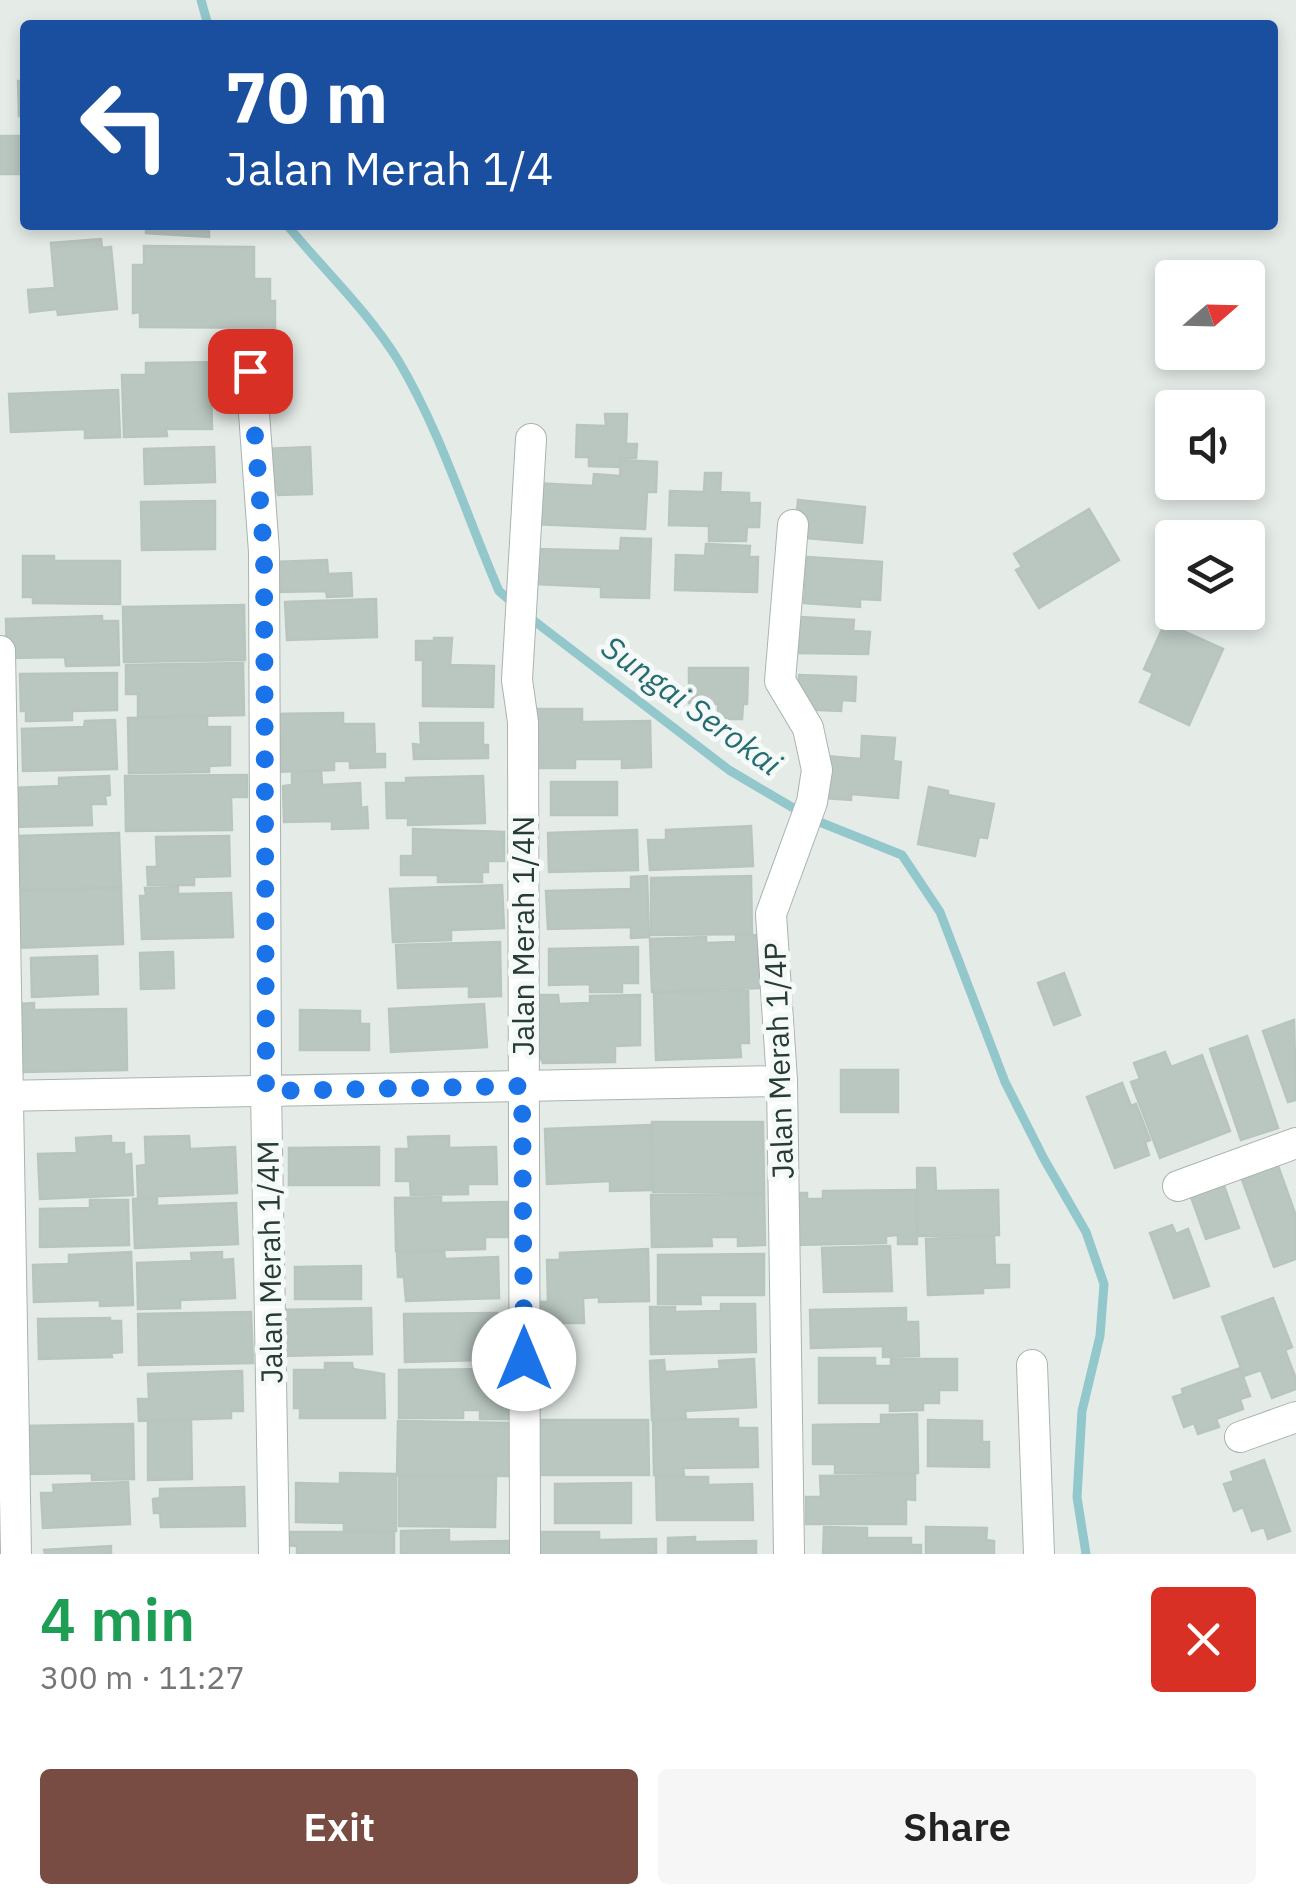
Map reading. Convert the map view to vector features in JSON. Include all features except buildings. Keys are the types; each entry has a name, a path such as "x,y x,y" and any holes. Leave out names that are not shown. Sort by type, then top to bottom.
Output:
{"street":[{"name":"Jalan Merah 1/4M","path":"250,371 264,552 266,1091 274,1554"},
{"name":"Jalan Merah 1/4N","path":"525,1554 523,722 516,680 531,439"},
{"name":"Jalan Merah 1/4P","path":"788,1554 782,1081 771,914 812,802 817,770 808,728 780,681 793,525"},
{"path":"0,651 16,1554"},
{"path":"5,1096 782,1081"},
{"path":"1178,1186 1296,1144"},
{"path":"1032,1364 1039,1554"},
{"path":"1240,1437 1296,1417"}],"waterway":[{"name":"Sungai Serokai","path":"201,0 207,20"},
{"name":"Sungai Serokai","path":"291,230 359,307 398,360 440,445 499,591 514,604"},
{"name":"Sungai Serokai","path":"529,617 729,770 812,819 902,855 940,912 1005,1082 1086,1232 1104,1284 1100,1336 1082,1411 1077,1497 1086,1554"}],"route":[{"path":"250,371 264,552 266,1091 522,1086 524,1359"}]}
